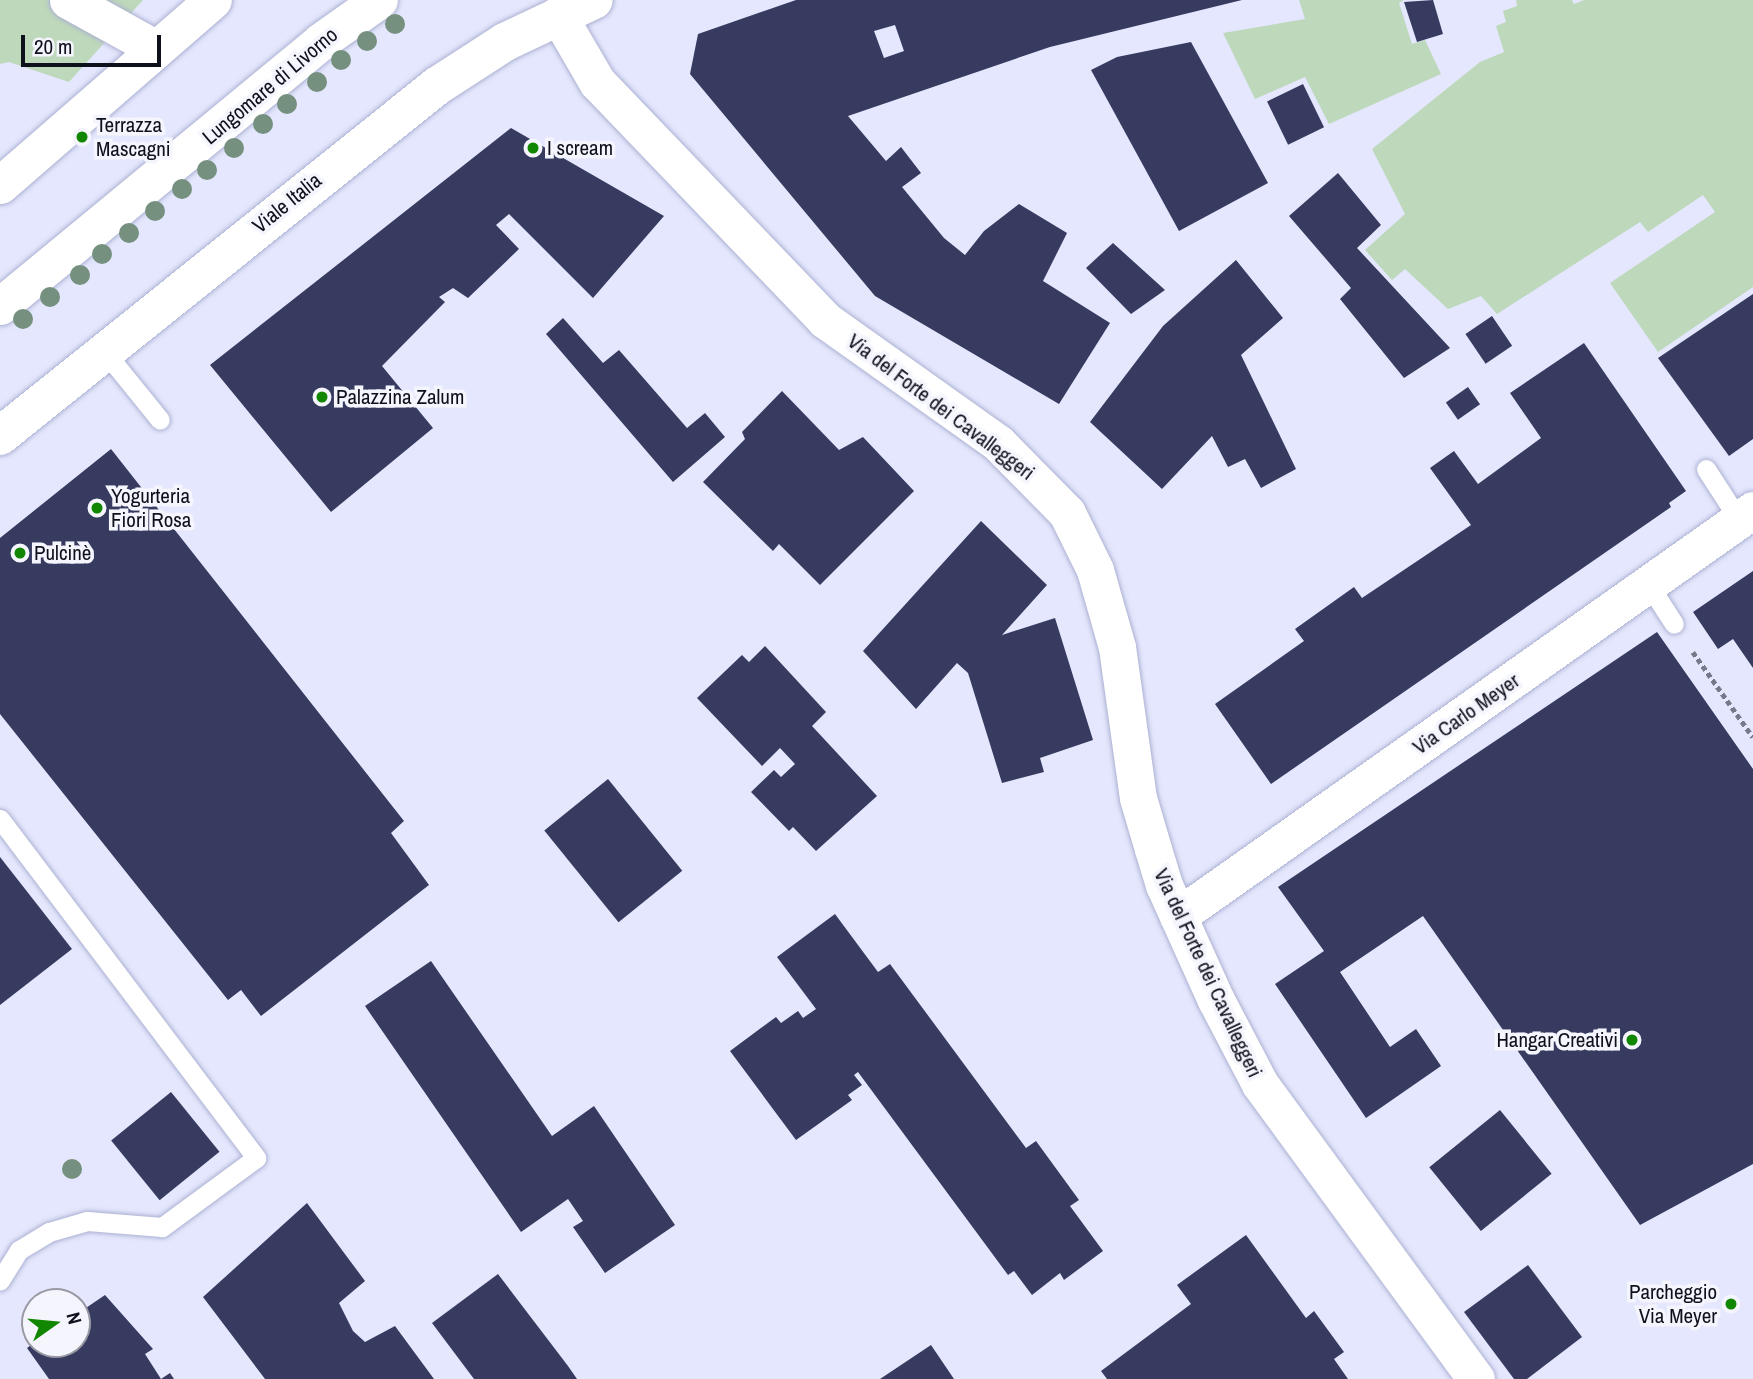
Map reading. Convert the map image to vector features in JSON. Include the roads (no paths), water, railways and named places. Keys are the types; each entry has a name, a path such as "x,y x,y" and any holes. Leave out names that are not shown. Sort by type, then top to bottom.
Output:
{"main road":[{"name":"Viale Italia","path":"0,436 368,136 448,78 558,15 594,0"}],"street":[{"path":"68,0 155,48"},
{"path":"0,185 213,0"},
{"name":"Lungomare di Livorno","path":"0,306 321,41 379,0"},
{"name":"Via del Forte dei Cavalleggeri","path":"558,15 597,82 825,320 998,443 1067,513 1095,570 1117,647 1138,798 1178,916 1260,1084 1476,1379"},
{"name":"Via Carlo Meyer","path":"1178,916 1746,515"}],"lane":[{"path":"105,352 160,420"},
{"path":"1706,469 1746,515"},
{"path":"1649,585 1674,624"},
{"path":"0,819 256,1158 162,1227 87,1222 49,1232 19,1250 0,1280"}],"place":[{"name":"Terrazza Mascagni","path":"82,137"},
{"name":"I scream","path":"533,148"},
{"name":"Palazzina Zalum","path":"322,397"},
{"name":"Yogurteria Fiori Rosa","path":"97,508"},
{"name":"Pulcinè","path":"20,553"},
{"name":"Hangar Creativi","path":"1632,1040"},
{"name":"Parcheggio Via Meyer","path":"1731,1304"}]}
